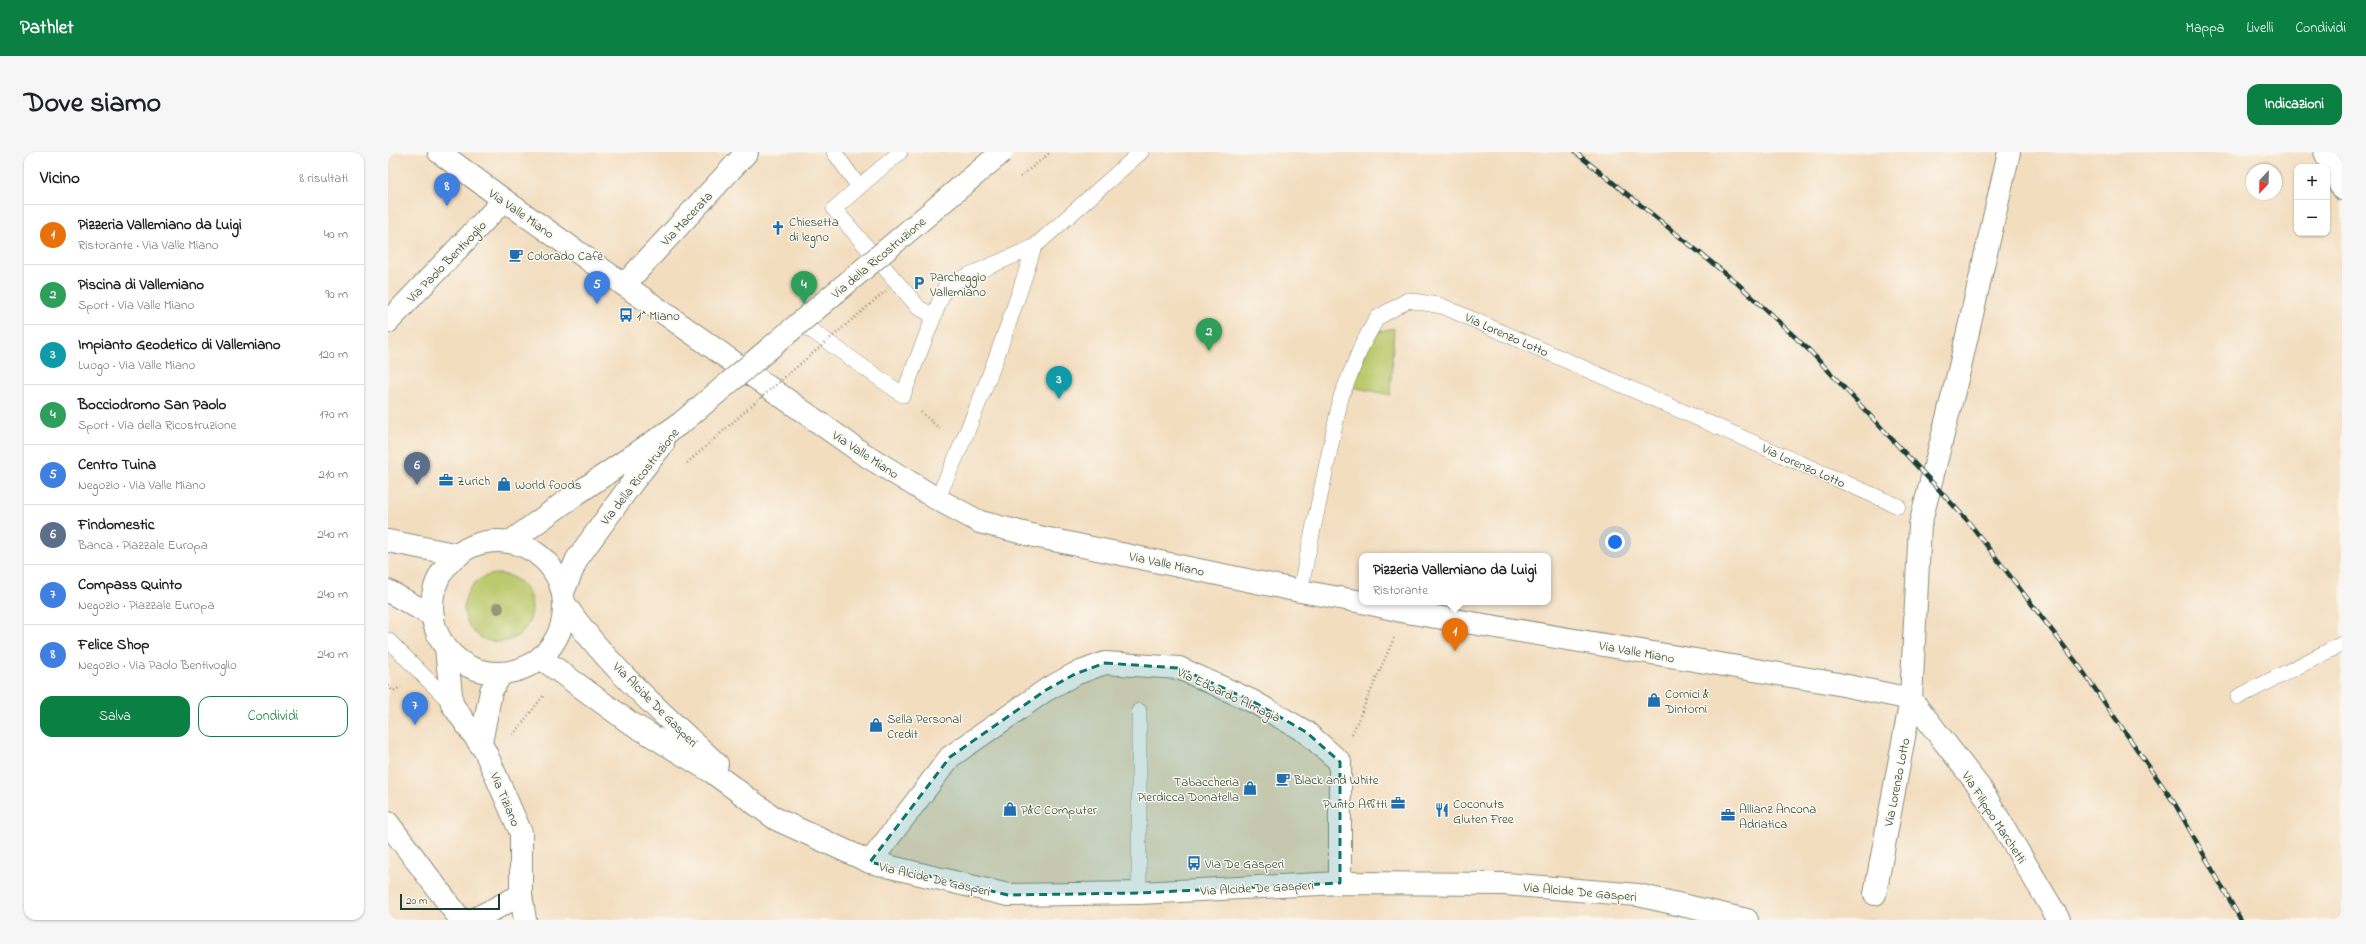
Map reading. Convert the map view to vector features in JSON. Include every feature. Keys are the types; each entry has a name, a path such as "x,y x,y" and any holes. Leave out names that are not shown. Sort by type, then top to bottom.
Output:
{"street":[{"name":"Via Valle Miano","path":"439,152 504,200 862,453 936,499 988,524 1039,537 1300,591 1359,601"},
{"name":"Via Macerata","path":"624,285 747,152"},
{"name":"Via della Ricostruzione","path":"510,542 569,499 681,423 1001,152"},
{"name":"Via Lorenzo Lotto","path":"1875,894 1911,699 1920,525 1960,371 2009,152"},
{"path":"2325,152 2342,188"},
{"name":"Via Paolo Bentivoglio","path":"388,322 504,200"},
{"name":"Via della Ricostruzione","path":"563,598 577,559 632,482 681,423"},
{"path":"388,541 458,554"},
{"path":"492,542 510,542 527,548 542,558 555,574 563,598 563,619 559,633 541,658 528,666 502,673 474,668 459,660 446,648 439,637 433,616 433,599 437,582 446,567 458,554 474,546 492,542"},
{"path":"388,591 433,616"},
{"name":"Via Alcide De Gasperi","path":"563,598 590,637 650,701 776,819"},
{"name":"Via Valle Miano","path":"1375,605 1406,612 1840,685 1911,699"},
{"path":"446,648 452,704"},
{"name":"Via Alcide De Gasperi","path":"541,658 630,722 712,772 776,819 870,862 1008,895 1139,893 1340,883 1505,884 1638,895 1747,920"},
{"name":"Via Edoardo Almagià","path":"870,862 950,757 1046,690 1075,674 1105,663 1178,668 1252,701 1306,732 1340,762"},
{"path":"483,747 491,691 502,673"},
{"name":"Via Filippo Marchetti","path":"1911,699 1981,789 2059,920"},
{"name":"Via Tiziano","path":"452,704 483,747 521,833 521,895 525,920"},
{"path":"1340,762 1340,883"},
{"path":"388,823 461,920"},
{"path":"473,920 521,895"}],"lane":[{"path":"834,152 859,187"},
{"path":"900,152 834,209 919,308 934,316"},
{"path":"876,258 1001,152"},
{"path":"808,328 904,395 946,285 1034,247 1141,152"},
{"path":"936,499 961,448 1034,247"},
{"name":"Via Lorenzo Lotto","path":"1300,591 1341,397 1362,345 1377,318 1408,300 1442,306 1898,506"},
{"path":"388,640 452,704"},
{"path":"2238,697 2342,644"},
{"path":"1139,710 1139,893"}],"path":[{"path":"1014,182 1050,152"},
{"path":"751,406 893,284"},
{"path":"904,395 961,448"},
{"path":"1340,762 1406,612"},
{"path":"510,739 562,672"},
{"path":"388,686 393,691"}],"highlighted area":[{"path":"1105,663 1179,668 1252,701 1306,732 1340,762 1340,883 1139,893 1008,895 870,862 950,757 1046,690 1075,674"}],"green space":[{"path":"1394,328 1390,395 1353,387 1373,333"},
{"path":"498,574 511,577 522,584 529,595 532,608 529,621 522,632 511,639 498,642 485,639 474,632 467,621 464,608 467,595 474,584 485,577"}],"railway":[{"path":"1575,152 1737,283 1810,351 1967,520 2077,663 2175,804 2241,920"}],"place":[{"name":"Felice Shop","path":"447,206"},
{"name":"Chiesetta di legno","path":"778,228"},
{"name":"Colorado Cafè","path":"516,255"},
{"name":"Parcheggio Vallemiano","path":"919,283"},
{"name":"Centro Tuina","path":"597,304"},
{"name":"Bocciodromo San Paolo","path":"804,304"},
{"name":"1^ Miano","path":"626,315"},
{"name":"Piscina di Vallemiano","path":"1209,351"},
{"name":"Impianto Geodetico di Vallemiano","path":"1059,399"},
{"name":"Zurich","path":"446,480"},
{"name":"World foods","path":"504,484"},
{"name":"Findomestic","path":"417,485"},
{"name":"Pizzeria Vallemiano da Luigi","path":"1455,651"},
{"name":"Cornici & Dintorni","path":"1654,700"},
{"name":"Compass Quinto","path":"415,725"},
{"name":"Sella Personal Credit","path":"876,725"},
{"name":"Black and White","path":"1283,779"},
{"name":"Tabaccheria Pierdicca Donatella","path":"1250,788"},
{"name":"Punto Affitti","path":"1398,803"},
{"name":"P&C Computer","path":"1010,809"},
{"name":"Coconuts Gluten Free","path":"1442,810"},
{"name":"Allianz Ancona Adriatica","path":"1728,815"},
{"name":"Via De Gasperi","path":"1194,863"}]}
